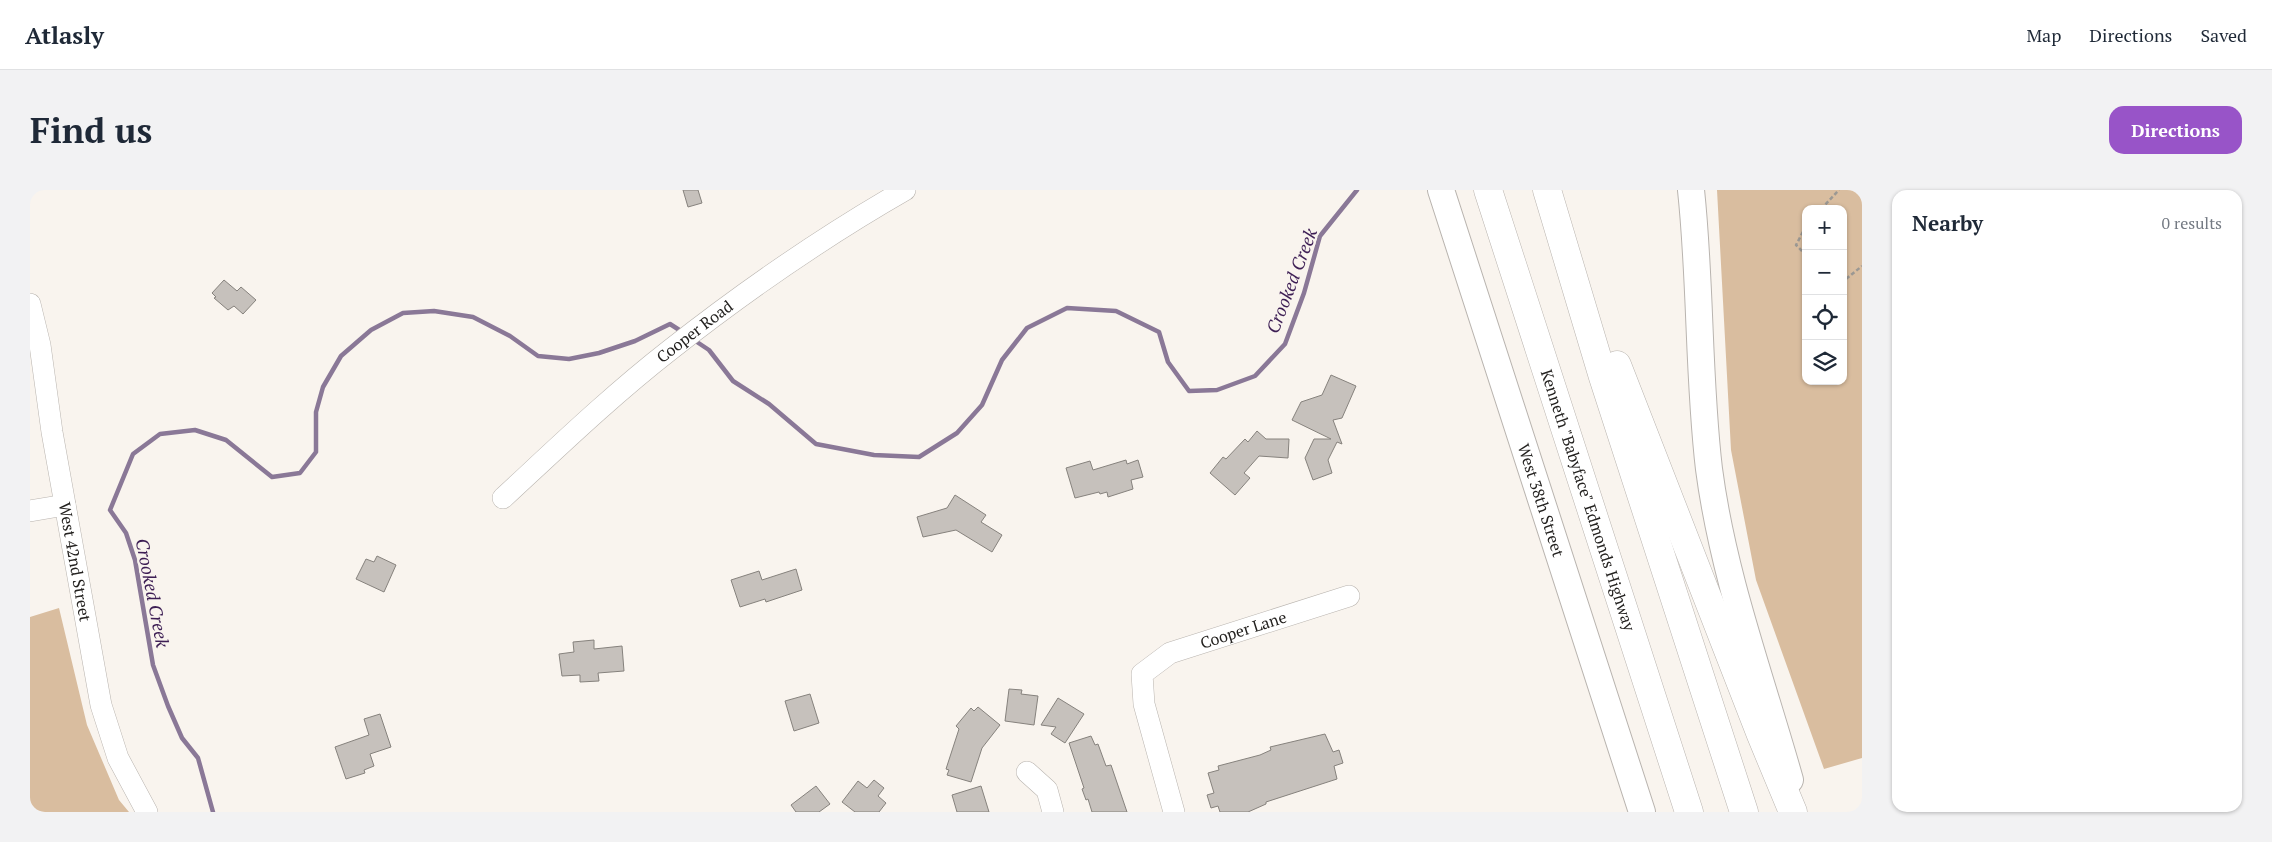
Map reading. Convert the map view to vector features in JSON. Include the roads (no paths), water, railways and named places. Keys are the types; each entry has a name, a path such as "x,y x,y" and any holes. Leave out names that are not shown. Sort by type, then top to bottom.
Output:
{"highway":[{"name":"Kenneth \"Babyface\" Edmonds Highway","path":"1488,190 1689,812"},
{"path":"1547,190 1567,251 1603,377 1744,812"},
{"path":"1567,251 1627,390 1761,735 1793,812"}],"main road":[{"path":"1691,190 1697,242 1704,405 1714,500 1736,597 1800,812"},
{"name":"West 38th Street","path":"1442,193 1642,812"}],"street":[{"name":"Cooper Road","path":"503,498 590,418 669,350 803,253 905,190"},
{"name":"West 42nd Street","path":"30,304 40,345 52,432 101,705 118,758 146,812"},
{"path":"30,511 65,505"},
{"name":"Cooper Lane","path":"1174,812 1144,704 1142,674 1170,653 1349,596"},
{"path":"1026,772 1046,790 1054,812"}],"waterway":[{"name":"Crooked Creek","path":"694,340 709,350 733,381 769,404 816,444 874,455 919,457 957,433 982,405 1002,360 1027,328 1067,308 1116,311 1159,332 1168,362 1189,391 1217,390 1255,376 1285,344 1304,293 1320,236 1357,190"},
{"name":"Crooked Creek","path":"213,812 198,758 182,738 153,665 135,560 126,533 110,510 133,454 160,434 195,430 226,440 272,477 300,473 316,452 316,412 323,387 341,356 371,330 403,313 434,311 473,317 510,336 538,356 569,359 599,353 635,341 670,324 684,333"}]}
